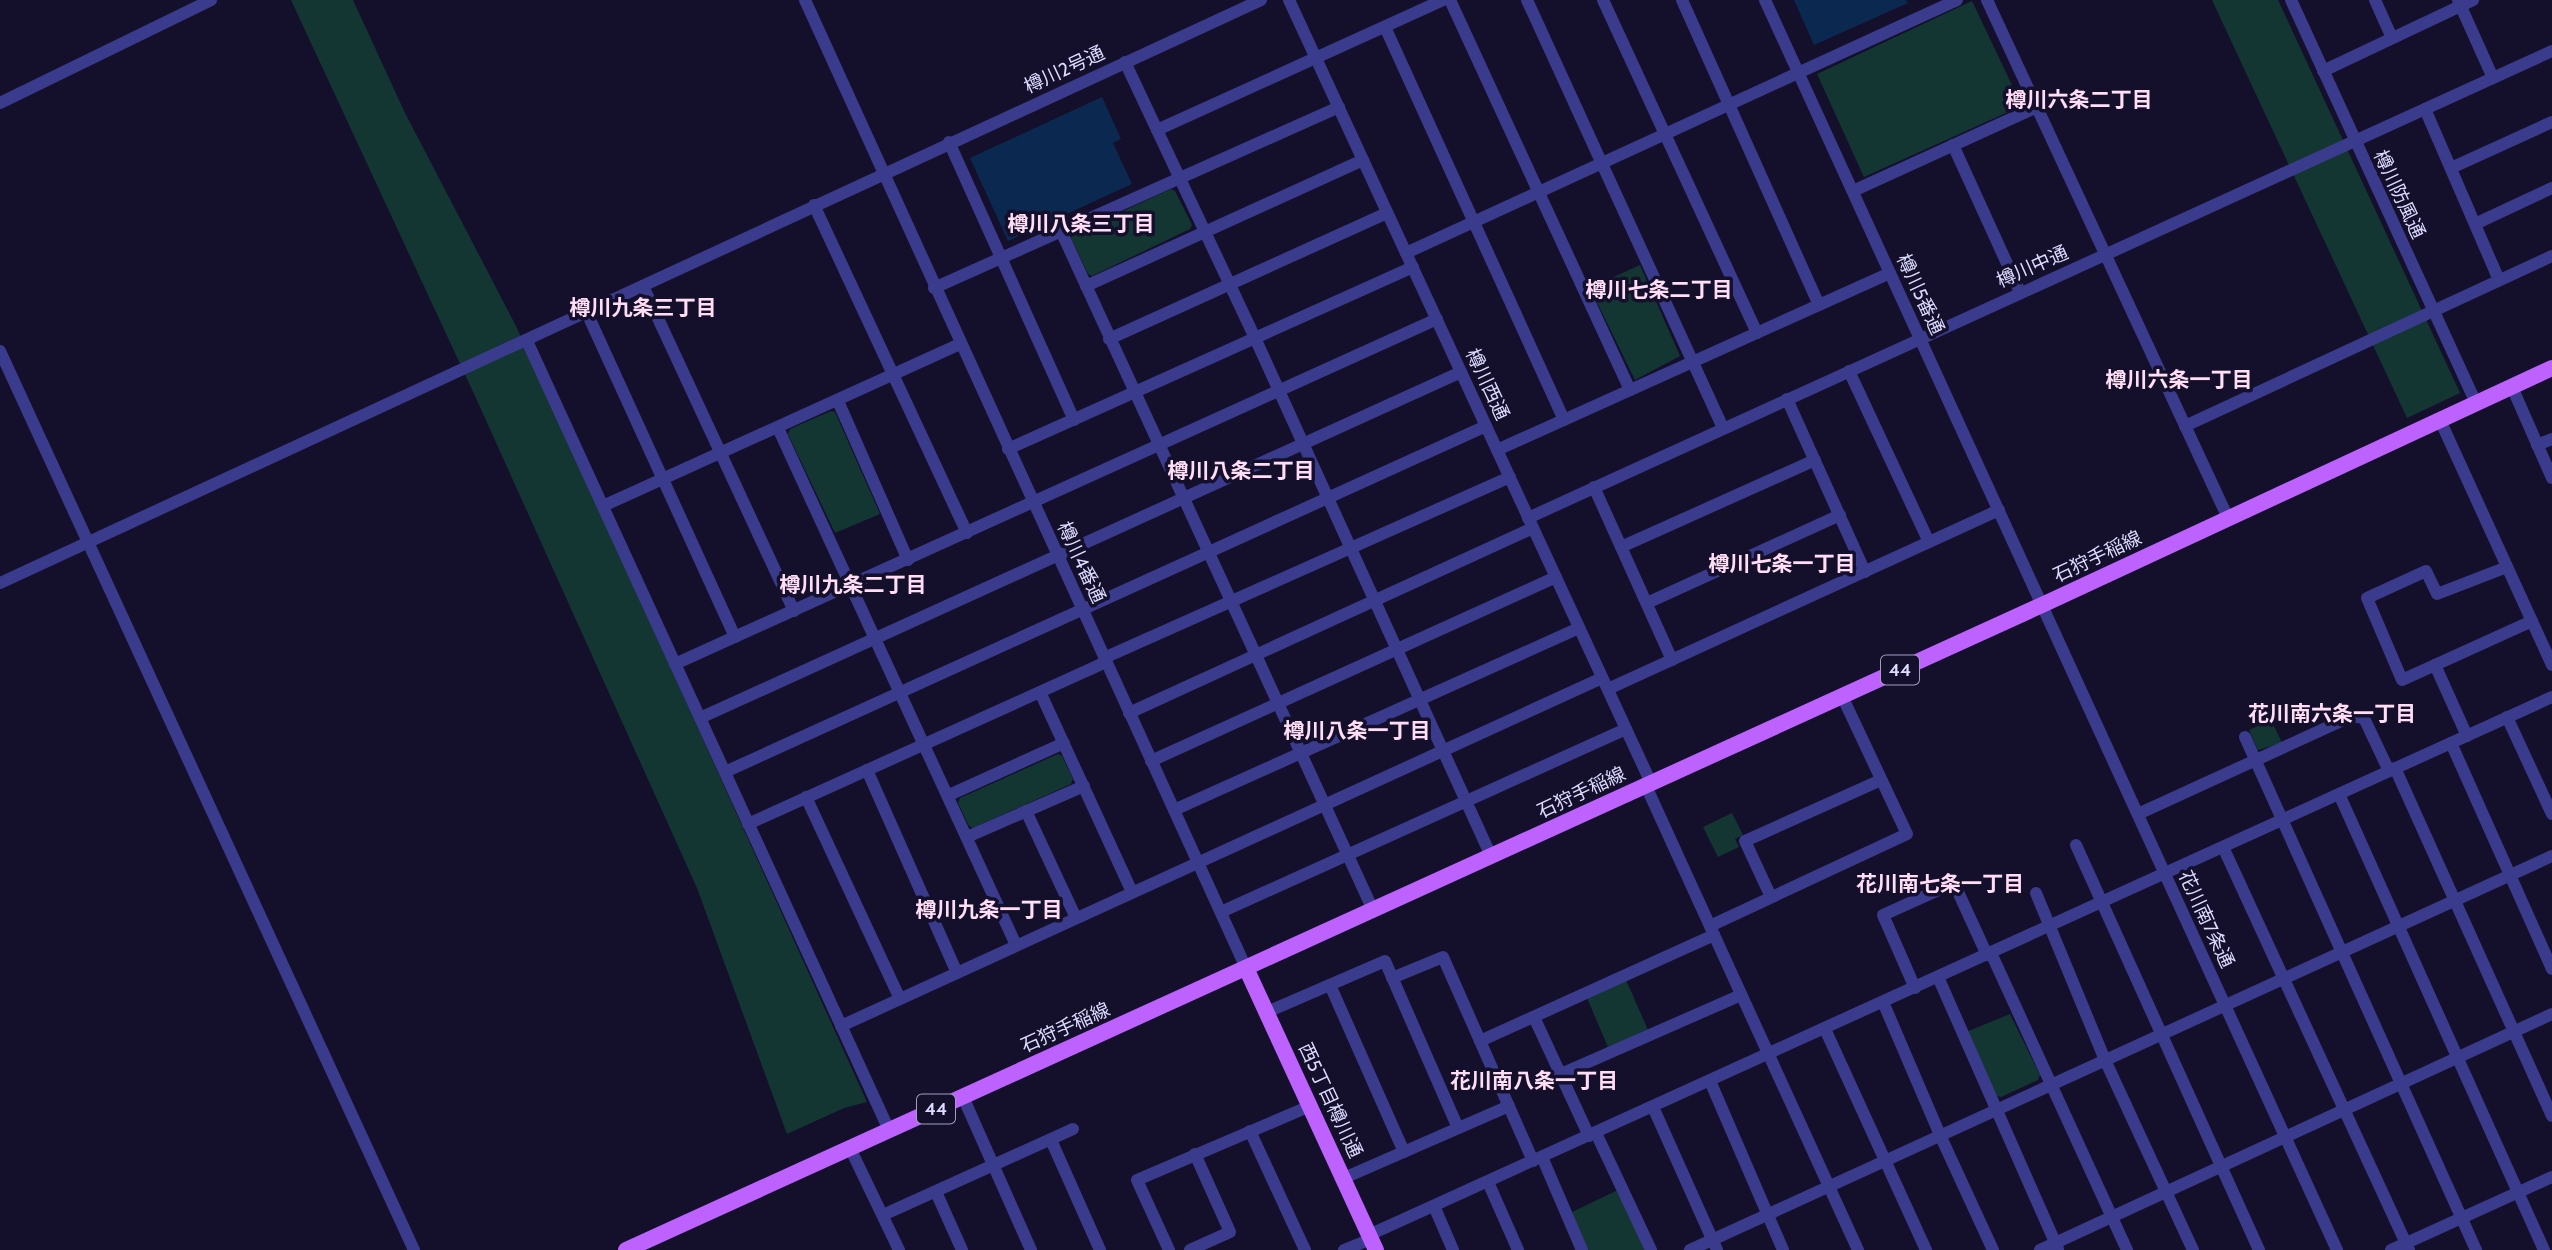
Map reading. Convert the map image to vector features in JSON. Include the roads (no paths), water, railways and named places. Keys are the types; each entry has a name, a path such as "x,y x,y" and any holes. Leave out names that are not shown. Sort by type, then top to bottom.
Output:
{"main road":[{"name":"石狩手稲線","path":"626,1250 2042,605 2552,368"},
{"name":"西5丁目樽川通","path":"1246,968 1372,1241"}],"street":[{"path":"0,103 211,0"},
{"name":"樽川4番通","path":"805,0 1246,968"},
{"name":"樽川2号通","path":"0,583 1261,0"},
{"name":"樽川西通","path":"1289,0 1626,729 1712,930 1857,1250"},
{"path":"1157,130 1317,60 1443,0"},
{"path":"1450,0 1630,390"},
{"path":"1527,0 1723,428"},
{"path":"1603,0 1757,333"},
{"path":"1682,0 1819,305"},
{"name":"樽川5番通","path":"1765,0 2042,605"},
{"path":"1406,253 1956,0"},
{"path":"1987,0 2228,519"},
{"name":"樽川防風通","path":"2291,0 2476,403"},
{"path":"2375,0 2392,38"},
{"path":"2323,71 2459,3 2473,0"},
{"path":"2459,3 2493,78"},
{"path":"1385,27 1564,420"},
{"name":"樽川中通","path":"1129,713 1531,523 1594,487 2552,51"},
{"path":"1125,62 1280,391 1491,856"},
{"path":"934,288 1339,107"},
{"path":"1853,191 2037,107"},
{"path":"2425,109 2499,280"},
{"path":"2451,168 2552,122"},
{"path":"949,142 1074,419"},
{"path":"1953,145 2020,292"},
{"path":"1086,286 1363,160"},
{"path":"2475,224 2552,188"},
{"path":"814,205 967,533"},
{"path":"1109,339 1229,282 1387,213"},
{"path":"1061,231 1157,447 1373,910"},
{"path":"2185,426 2552,256"},
{"path":"1009,449 1413,267"},
{"path":"1497,450 1890,273"},
{"path":"643,286 794,611"},
{"path":"587,313 736,637"},
{"path":"675,664 1437,319"},
{"path":"527,341 889,1130"},
{"path":"603,506 960,344"},
{"path":"0,351 414,1250"},
{"path":"1849,371 1929,542"},
{"path":"700,718 1461,372"},
{"path":"2512,387 2552,478"},
{"path":"1787,399 1865,572"},
{"path":"838,401 908,560"},
{"path":"2440,420 2552,665"},
{"path":"724,772 1486,426"},
{"path":"778,428 1016,945"},
{"path":"2538,445 2552,439"},
{"path":"1621,547 1815,460"},
{"path":"748,824 1510,477"},
{"path":"1594,487 1672,660"},
{"path":"841,1026 1442,749 1672,660 1999,510"},
{"path":"1647,603 1840,515"},
{"path":"2507,567 2437,594 2426,571 2367,598 2402,680 2532,621"},
{"path":"1151,761 1556,577"},
{"name":"花川南7条通","path":"2042,605 2337,1250"},
{"path":"1174,810 1579,628"},
{"path":"2435,665 2466,736"},
{"path":"1040,692 1132,892"},
{"path":"1480,1041 1712,930 1771,897 1907,834 1842,696"},
{"path":"1344,1250 1372,1241 1434,1206 2552,697"},
{"path":"2137,814 2352,716 2364,718 2454,900 2552,1116"},
{"path":"2507,717 2552,814"},
{"path":"1221,912 1626,729"},
{"path":"2245,737 2476,1250"},
{"path":"949,795 1064,743"},
{"path":"2451,743 2552,969"},
{"path":"867,770 957,973"},
{"path":"1771,897 1745,842 1881,780"},
{"path":"967,837 1084,786"},
{"path":"2339,794 2544,1250"},
{"path":"806,797 900,999"},
{"path":"1027,811 1076,918"},
{"path":"2076,845 2259,1250"},
{"path":"2223,847 2407,1247"},
{"path":"1689,1250 1715,1245 1766,1215 1828,1186 2552,856"},
{"path":"1915,988 1883,915 1954,883 2052,1084 2127,1250"},
{"path":"2036,893 2105,1060 2193,1250"},
{"path":"1392,978 1443,957 1509,1106 1582,1250"},
{"path":"1267,1012 1385,961 1458,1128"},
{"path":"1938,977 2057,1246"},
{"path":"1330,985 1404,1152"},
{"path":"1561,1074 1741,995"},
{"path":"1883,1002 1993,1250"},
{"path":"2040,1250 2057,1246 2112,1217 2552,1014"},
{"path":"1534,1017 1651,1250"},
{"path":"1825,1029 1926,1250"},
{"path":"1710,1081 1783,1250"},
{"path":"962,1097 1031,1250"},
{"path":"1170,1250 1137,1180 1310,1106"},
{"path":"1344,1178 1509,1106"},
{"path":"1653,1107 1715,1245"},
{"path":"883,1215 1073,1129"},
{"path":"1250,1131 1305,1250"},
{"path":"1051,1140 1101,1250"},
{"path":"850,1148 899,1250"},
{"path":"1190,1250 1230,1232 1195,1154"},
{"path":"2391,1250 2407,1247 2461,1218 2552,1177"},
{"path":"1488,1182 1518,1250"},
{"path":"936,1192 962,1250"},
{"path":"1434,1206 1453,1250"}],"water":[{"path":"1794,0 1906,0 1908,3 1814,45"},
{"path":"1102,97 1121,139 1113,143 1132,184 1008,241 970,158"}],"district":[{"name":"樽川六条二丁目","path":"2079,100"},
{"name":"樽川八条三丁目","path":"1081,224"},
{"name":"樽川七条二丁目","path":"1659,290"},
{"name":"樽川九条三丁目","path":"643,308"},
{"name":"樽川六条一丁目","path":"2179,380"},
{"name":"樽川八条二丁目","path":"1241,471"},
{"name":"樽川七条一丁目","path":"1782,564"},
{"name":"樽川九条二丁目","path":"853,585"},
{"name":"花川南六条一丁目","path":"2332,714"},
{"name":"樽川八条一丁目","path":"1357,731"},
{"name":"花川南七条一丁目","path":"1940,884"},
{"name":"樽川九条一丁目","path":"989,910"},
{"name":"花川南八条一丁目","path":"1534,1081"}]}
